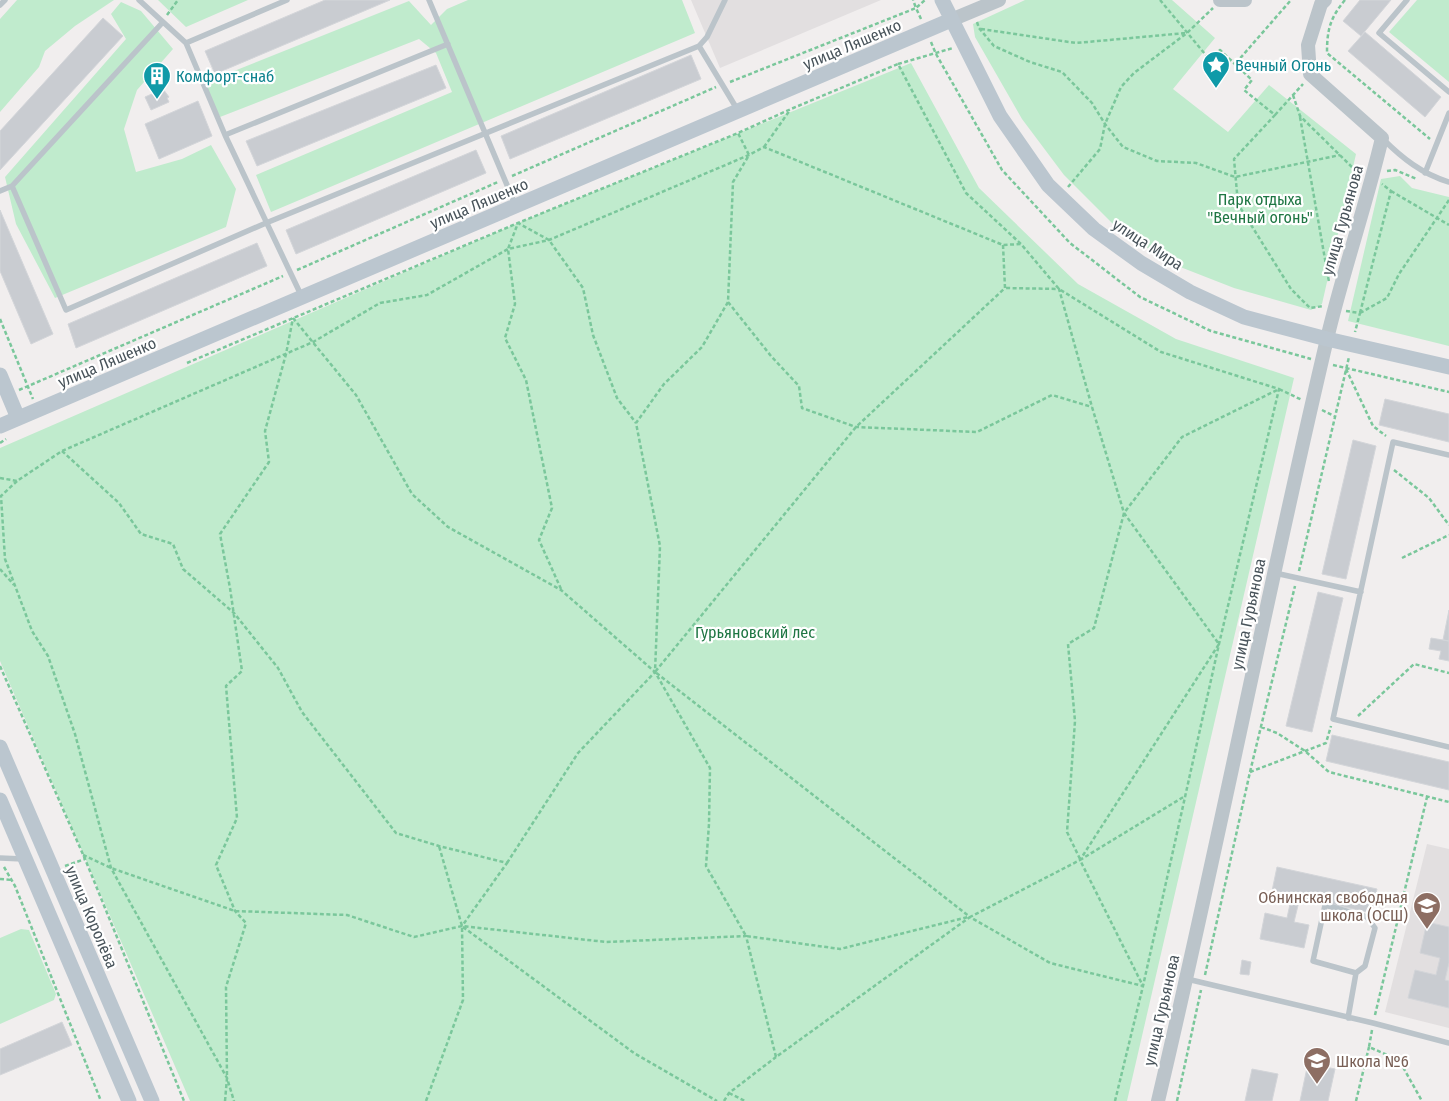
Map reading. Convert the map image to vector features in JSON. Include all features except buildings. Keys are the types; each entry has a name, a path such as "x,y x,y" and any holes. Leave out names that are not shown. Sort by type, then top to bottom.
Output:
{"main road":[{"name":"улица Мира","path":"942,0 1000,116 1048,185 1094,229 1141,263 1190,292 1244,317 1327,339 1449,367"},
{"name":"улица Ляшенко","path":"0,426 951,20"},
{"path":"0,375 18,418"},
{"name":"улица Королёва","path":"0,747 152,1101"},
{"path":"0,800 129,1101"}],"street":[{"name":"улица Ляшенко","path":"951,20 999,0"},
{"path":"1220,0 1245,0"},
{"path":"1325,0 1308,45 1310,74 1382,138"},
{"name":"улица Гурьянова","path":"1158,1101 1187,979 1327,339 1375,180 1382,138"}],"lane":[{"path":"0,5 5,0"},
{"path":"139,0 186,43 225,135 302,297"},
{"path":"186,43 286,0"},
{"path":"429,0 516,206"},
{"path":"12,186 66,310 266,223 699,46 707,37 725,0"},
{"path":"1407,0 1379,33 1449,92"},
{"path":"0,191 12,186 163,22"},
{"path":"225,135 448,44"},
{"path":"699,46 738,111"},
{"path":"1425,173 1449,113"},
{"path":"1382,138 1402,158 1432,177 1449,182"},
{"path":"1449,455 1393,442 1333,719 1449,747"},
{"path":"1275,573 1361,592"},
{"path":"0,859 26,860"},
{"path":"1348,1018 1356,973 1365,966 1375,928 1367,917 1325,905 1313,961 1356,973"},
{"path":"1187,979 1449,1043"}],"path":[{"path":"163,22 178,0"},
{"path":"913,0 916,8"},
{"path":"0,319 28,387 722,85 916,8 924,0"},
{"path":"1160,0 1210,60 1220,50 1236,63 1252,80 1244,90 1275,115 1234,159 1238,204 1291,289 1310,308 1326,306 1335,310 1360,313 1387,298 1399,274 1449,200"},
{"path":"1065,189 1100,149 1105,124 1121,88 1134,73 1187,33 1220,0"},
{"path":"1236,63 1291,0"},
{"path":"1345,0 1333,14 1327,39 1327,53 1437,146"},
{"path":"1187,33 1076,43 979,28 994,46 1030,62 1062,72 1092,103 1123,147 1157,161 1196,163 1235,177 1340,155"},
{"path":"182,364 738,133 898,64 936,54"},
{"path":"898,64 966,193 1021,244 1059,289 1161,352 1279,389 1334,416"},
{"path":"1293,95 1300,116 1329,285"},
{"path":"234,1101 227,1078 111,868 76,734 48,656 32,631 5,559 1,497 17,481 62,451 313,342 380,303 427,295 508,249 549,240 749,155 764,147 791,109"},
{"path":"1300,116 1356,171 1375,180 1449,225"},
{"path":"738,133 749,155"},
{"path":"764,147 1003,245 1021,244"},
{"path":"636,423 664,384 702,347 728,302 733,182 749,155"},
{"path":"1375,180 1386,172 1395,170 1425,182"},
{"path":"1177,1101 1250,772 1334,416 1391,191"},
{"path":"518,223 549,240 583,288 593,335 617,398 636,423 660,546 655,672 710,768 706,866 746,936 776,1057"},
{"path":"518,223 508,249 515,304 505,338 526,380 552,508 539,540 561,590"},
{"path":"1003,245 1005,288"},
{"path":"462,926 507,863 578,753 655,672 856,427 1005,288 1059,289"},
{"path":"1059,289 1124,513 1219,644"},
{"path":"728,302 771,356 799,386 802,408 856,427 977,432 1052,395 1092,407"},
{"path":"293,318 356,395 412,494 448,527 561,590 655,672 970,917 1050,963 1143,986"},
{"path":"225,1101 227,1078 226,987 246,923 235,911 216,865 237,818 226,686 242,671 220,534 269,462 265,431 286,354 293,318"},
{"path":"1346,368 1373,426 1393,442"},
{"path":"1143,986 1067,832 1075,721 1068,644 1094,628 1124,513 1182,437 1279,389"},
{"path":"1115,1101 1279,389"},
{"path":"62,451 119,503 141,534 173,544 183,569 234,613 278,668 302,712 396,833 507,863"},
{"path":"1388,465 1429,498 1449,525"},
{"path":"0,478 17,481"},
{"path":"1402,558 1449,535"},
{"path":"0,569 15,586"},
{"path":"1080,860 1219,644"},
{"path":"1350,723 1414,664 1449,673"},
{"path":"0,666 83,855 184,1101"},
{"path":"1250,772 1326,743 1333,719"},
{"path":"1261,727 1277,733 1305,751 1329,772 1449,802"},
{"path":"724,1101 729,1093 776,1057 970,917 1080,860 1185,796"},
{"path":"1356,1101 1427,798"},
{"path":"426,1101 463,1000 462,926 439,846"},
{"path":"83,855 111,868 235,911 347,915 414,937 462,926 606,942 746,936 840,949 970,917"},
{"path":"0,859 12,880 101,1101"},
{"path":"0,879 12,880"},
{"path":"462,926 634,1052 717,1101"},
{"path":"1369,1047 1400,1060 1422,1101"},
{"path":"729,1093 744,1101"}],"shaded area":[{"path":"691,0 881,0 720,68"},
{"name":"Обнинская свободная школа (ОСШ)","path":"1427,844 1449,849 1449,1028 1385,1012"}],"green space":[{"path":"17,0 114,0 75,26 45,51 39,67 0,112 0,19"},
{"path":"158,0 248,0 186,27"},
{"path":"468,0 682,0 695,33 271,212 256,175 452,92 436,53 419,39 220,117 204,83 409,1 431,25 447,9"},
{"name":"Парк отдыха \"Вечный огонь\"","path":"1025,0 1172,0 1215,38 1173,89 1228,132 1269,85 1356,154 1322,304 1311,310 1234,288 1170,263 1116,227 1064,175 1022,119 975,37 973,24"},
{"path":"1417,0 1449,0 1449,82 1389,32"},
{"path":"121,2 141,11 173,49 137,90 124,129 136,172 182,159 211,145 236,189 226,227 55,298 16,224 5,177 126,39 111,14"},
{"name":"Гурьяновский лес","path":"911,63 979,188 1078,284 1176,339 1294,378 1127,1101 190,1101 0,661 0,448 518,223"},
{"path":"1400,176 1412,188 1449,197 1449,346 1348,321 1381,179"},
{"path":"21,929 29,930 56,994 54,1000 0,1024 0,938"}],"place":[{"name":"Вечный Огонь","path":"1216,89"},
{"name":"Комфорт-снаб","path":"157,100"},
{"name":"Обнинская свободная школа (ОСШ)","path":"1427,930"},
{"name":"Школа №6","path":"1317,1085"}]}
